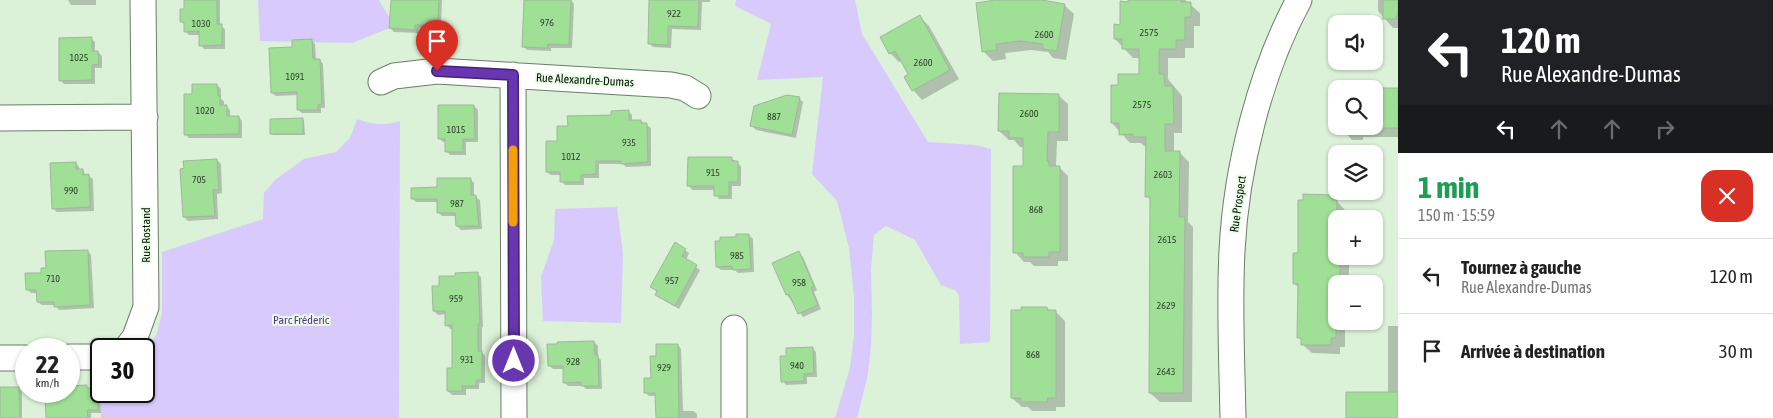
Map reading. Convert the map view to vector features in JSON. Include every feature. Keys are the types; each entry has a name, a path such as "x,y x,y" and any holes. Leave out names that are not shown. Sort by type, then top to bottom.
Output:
{"street":[{"name":"Rue Rostand","path":"134,338 146,307 142,0"},
{"name":"Rue Prospect","path":"1233,418 1231,280 1232,249 1240,184 1253,121 1271,61 1282,33 1299,0"},
{"name":"Rue Alexandre-Dumas","path":"381,82 394,76 414,72 437,71 671,85 685,88 698,96"},
{"path":"513,75 514,418"},
{"path":"0,118 144,117"},
{"path":"734,328 734,418"},
{"path":"0,358 15,358"}],"green space":[{"path":"258,0 379,0 392,22 390,28 352,43 260,41"},
{"path":"736,0 855,0 862,34 928,142 975,145 991,149 990,342 960,344 959,295 955,290 941,285 915,240 886,226 874,235 871,269 871,345 868,374 857,418 835,418 850,368 854,334 854,298 849,248 837,201 812,174 823,77 757,80 771,24 735,6"},
{"name":"Parc Fréderic","path":"357,119 378,124 400,121 399,418 101,418 101,403 155,403 154,338 162,313 162,252 263,219 264,193 275,180 304,159 336,152 350,138"},
{"path":"617,207 623,254 621,323 543,321 541,277 554,240 555,209"}],"building":[{"path":"184,0 217,0 217,24 222,24 222,45 199,46 199,31 184,32 184,22 180,22 180,9 184,9"},
{"path":"391,0 439,0 438,20 428,20 427,25 415,25 415,30 389,28"},
{"path":"524,0 571,0 569,45 548,44 547,48 522,47"},
{"path":"649,0 699,0 698,27 668,26 668,45 648,44"},
{"path":"995,0 1042,0 1065,4 1057,51 1043,49 1043,44 1021,41 996,44 997,50 982,52 976,3"},
{"path":"1128,0 1181,0 1181,2 1191,2 1191,17 1185,17 1185,40 1176,40 1176,49 1159,49 1159,74 1164,74 1165,86 1173,86 1174,124 1165,124 1165,151 1180,151 1179,217 1185,217 1183,393 1149,393 1150,197 1145,197 1146,137 1133,137 1133,134 1119,135 1119,123 1111,123 1111,85 1118,85 1118,74 1139,74 1139,49 1122,49 1122,39 1114,39 1114,24 1120,25 1120,1 1128,2"},
{"path":"1383,0 1398,0 1398,16 1396,16 1396,19 1383,19"},
{"path":"920,15 950,70 912,91 904,77 908,74 895,51 889,54 880,37"},
{"path":"92,37 92,51 98,51 99,64 92,65 92,80 59,81 59,38"},
{"path":"312,39 313,59 320,59 322,104 318,105 318,110 297,110 297,92 271,93 269,48 292,47 292,40"},
{"path":"192,84 217,84 220,105 227,105 227,116 239,116 239,134 184,135 184,94 192,94"},
{"path":"1383,88 1398,88 1398,128 1383,128"},
{"path":"999,93 1059,94 1059,132 1048,132 1047,161 1049,161 1049,166 1060,166 1060,252 1049,252 1049,257 1023,257 1023,253 1013,253 1013,166 1023,166 1023,138 1009,138 1009,131 998,131"},
{"path":"787,95 800,97 792,135 750,126 754,106"},
{"path":"438,105 474,105 475,139 463,139 463,152 445,152 445,139 438,139"},
{"path":"629,110 629,120 641,120 641,123 647,123 648,162 621,164 621,161 596,161 596,174 581,175 581,182 560,182 560,172 546,172 546,141 557,141 557,126 568,126 567,116 611,115 611,111"},
{"path":"303,118 303,134 270,134 270,119"},
{"path":"688,157 732,157 732,161 738,161 738,182 729,182 729,196 714,196 714,186 687,186"},
{"path":"217,159 219,190 213,190 215,216 183,217 180,169 184,168 183,161"},
{"path":"76,162 76,169 83,169 83,175 89,174 90,207 52,209 50,163"},
{"path":"437,178 471,178 471,195 476,195 479,226 456,226 455,213 437,213 437,199 411,199 411,188 437,187"},
{"path":"1303,194 1328,195 1328,200 1337,200 1337,210 1328,210 1328,265 1340,265 1340,275 1328,275 1328,330 1336,330 1336,338 1331,338 1331,345 1301,345 1301,338 1297,338 1298,284 1293,284 1293,253 1298,253 1298,200 1303,200"},
{"path":"736,234 749,234 751,269 733,270 732,266 716,267 715,241 720,241 720,237 736,237"},
{"path":"675,242 686,249 682,256 697,265 675,306 655,295 657,291 650,287"},
{"path":"88,250 90,305 54,307 54,302 37,302 36,290 26,290 25,273 41,273 41,268 46,268 45,251"},
{"path":"799,251 814,286 811,288 818,305 798,314 789,294 786,295 772,263"},
{"path":"478,272 480,324 478,324 478,351 482,351 482,380 476,380 476,386 462,386 463,391 447,391 447,368 452,368 452,325 445,326 445,311 433,311 432,286 439,286 439,276 455,276 455,273"},
{"path":"1021,307 1047,307 1047,310 1056,310 1056,398 1047,398 1048,402 1021,402 1021,398 1011,398 1011,310 1021,310"},
{"path":"594,341 595,355 598,355 599,386 581,386 581,382 563,383 563,366 548,366 547,344"},
{"path":"656,344 678,344 679,418 656,418 655,393 644,393 644,378 651,378 650,356 656,356"},
{"path":"813,347 814,373 804,374 804,381 781,382 780,356 786,356 786,348"},
{"path":"80,385 87,385 87,388 90,388 90,403 98,403 98,410 87,410 88,418 46,418 45,403 80,403"},
{"path":"0,387 15,387 15,403 20,403 20,418 0,418"},
{"path":"1346,392 1398,392 1398,418 1346,418"}],"slow traffic":[{"path":"513,150 513,222"}],"route":[{"path":"437,71 513,75 514,361"}]}
